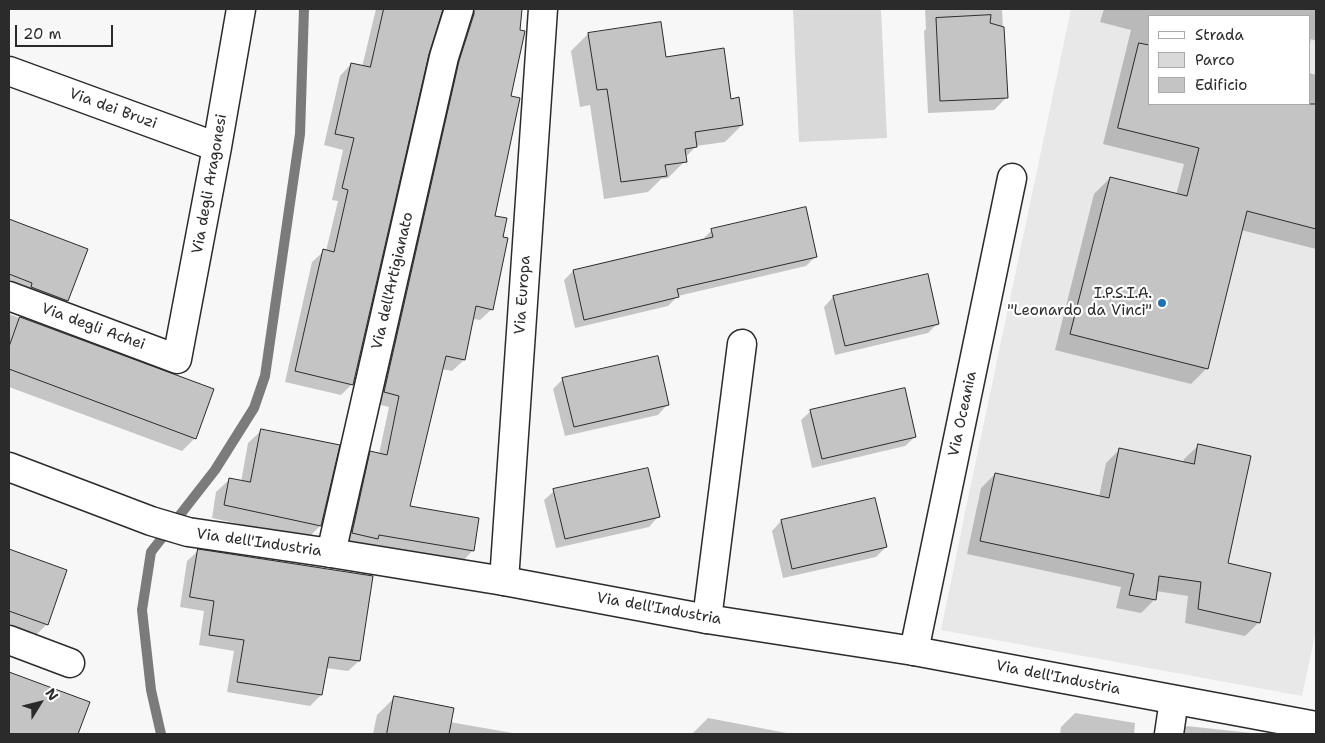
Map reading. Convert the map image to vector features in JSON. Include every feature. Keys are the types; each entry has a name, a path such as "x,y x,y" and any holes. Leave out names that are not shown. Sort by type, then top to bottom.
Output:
{"street":[{"name":"Via degli Aragonesi","path":"178,359 241,9"},
{"name":"Via dell'Artigianato","path":"331,553 444,57 459,9"},
{"name":"Via Europa","path":"504,581 542,9"},
{"name":"Via dei Bruzi","path":"9,71 217,147"},
{"name":"Via Oceania","path":"914,651 1012,178"},
{"name":"Via degli Achei","path":"9,296 178,359"},
{"path":"707,619 742,344"},
{"name":"Via dell'Industria","path":"9,467 151,521 188,532 504,581 707,619 914,651 1316,726"},
{"path":"9,640 70,663"},
{"path":"1169,734 1174,700"}],"shaded area":[{"name":"I.P.S.I.A. \"Leonardo da Vinci\"","path":"1071,9 1316,9 1316,630 1302,696 941,630"}],"green space":[{"path":"793,9 881,9 887,138 799,142"}],"building":[{"path":"384,9 443,9 429,54 353,385 295,371 323,249 334,252 348,190 342,188 354,138 335,134 351,63 370,67"},
{"path":"474,9 522,9 520,30 525,31 511,96 520,98 495,216 507,218 503,237 508,238 493,310 476,306 465,360 446,356 410,506 479,518 474,551 379,535 378,539 352,533 370,451 387,455 399,396 384,392 459,61"},
{"path":"991,15 990,23 1004,27 1008,98 940,101 936,18"},
{"path":"661,22 666,57 724,48 731,99 739,97 743,125 695,132 697,147 685,149 687,162 665,165 667,176 621,182 607,89 597,90 588,33"},
{"path":"1139,43 1148,45 1148,105 1316,104 1316,229 1247,211 1208,369 1070,334 1110,177 1187,196 1199,148 1118,128"},
{"path":"806,207 817,257 677,289 679,297 584,320 573,270 713,237 711,229"},
{"path":"9,219 88,249 68,301 31,287 32,283 9,274"},
{"path":"928,274 939,324 845,346 833,296"},
{"path":"20,317 214,389 196,439 9,369 9,347"},
{"path":"658,356 669,405 574,427 562,378"},
{"path":"905,388 916,437 822,459 810,410"},
{"path":"261,429 340,445 321,526 224,505 229,478 250,482"},
{"path":"1198,444 1251,456 1228,563 1271,573 1260,623 1198,609 1201,582 1159,576 1156,600 1129,595 1134,574 980,541 995,473 1109,498 1119,448 1194,464"},
{"path":"648,468 660,517 565,539 553,489"},
{"path":"875,498 887,547 792,569 781,520"},
{"path":"9,549 67,570 48,625 9,611"},
{"path":"198,549 373,576 360,661 329,657 322,695 237,682 244,640 209,635 214,601 190,597"},
{"path":"9,672 90,702 78,734 9,734"},
{"path":"394,696 454,708 449,734 387,734"}],"waterway":[{"path":"161,734 151,690 142,610 151,552 215,470 254,408 265,376 300,134 304,9"}],"place":[{"name":"I.P.S.I.A. \"Leonardo da Vinci\"","path":"1162,303"}]}
